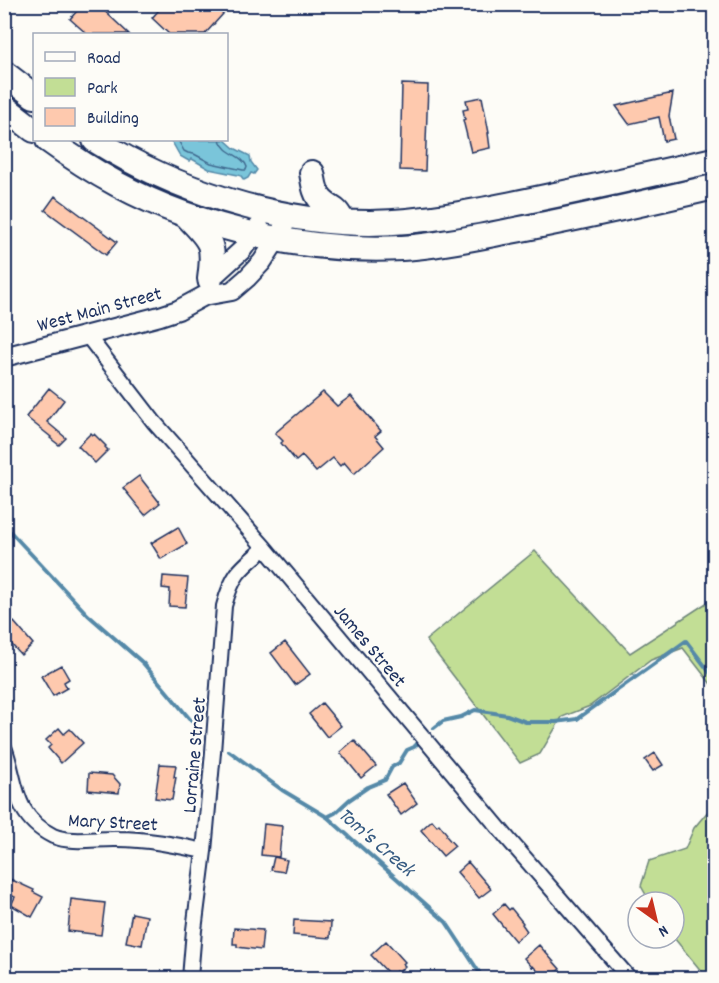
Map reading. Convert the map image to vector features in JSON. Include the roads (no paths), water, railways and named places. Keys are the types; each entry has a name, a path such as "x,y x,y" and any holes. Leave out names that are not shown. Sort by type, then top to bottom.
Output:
{"highway":[{"path":"4,73 33,95"},
{"path":"4,107 33,129"},
{"path":"49,141 117,184 163,206 266,237 322,246 369,249 436,245 545,225 714,188"},
{"path":"97,141 155,173 200,192 279,214 367,223 451,216 714,160"},
{"path":"312,173 320,199 337,210 342,221"},
{"path":"186,214 211,245 213,258 207,288"}],"main road":[{"name":"West Main Street","path":"4,357 178,310 207,288 242,250 266,237 279,214"}],"street":[{"name":"James Street","path":"87,335 154,422 265,548 509,840 629,978"},
{"name":"Lorraine Street","path":"190,978 204,851 224,606 229,587 236,574 265,548"},
{"name":"Mary Street","path":"4,747 24,810 39,828 54,836 68,840 147,841 204,851"}],"water":[{"path":"172,141 226,141 250,156 257,170 244,180 241,176 209,169 192,159 189,161 180,156"}],"waterway":[{"name":"Tom's Creek","path":"4,525 88,615 143,663 199,730"},
{"path":"434,728 443,721 461,717 475,710 507,715 526,722 577,719 686,641 714,678"},
{"path":"327,817 368,787 385,780 392,767 399,763 407,750 418,743"},
{"name":"Tom's Creek","path":"229,751 282,790 327,817 446,922 483,978"}]}
